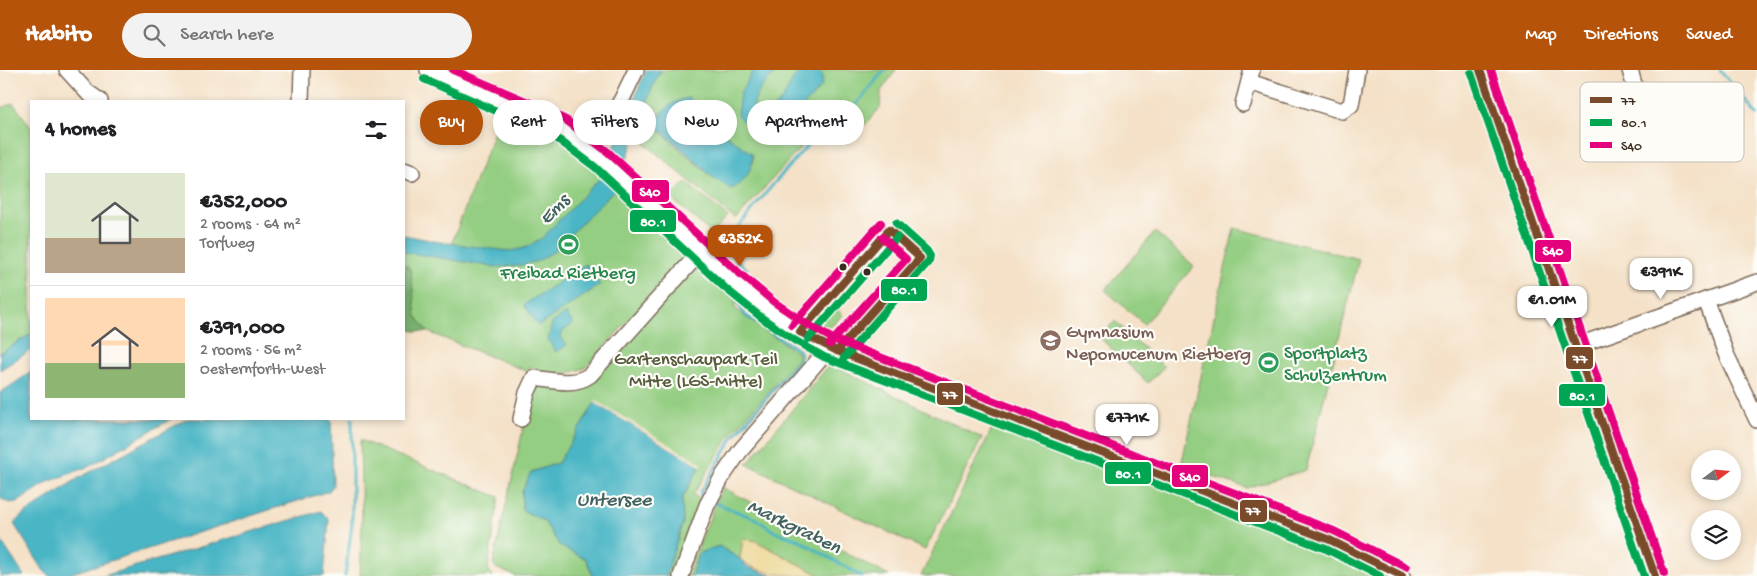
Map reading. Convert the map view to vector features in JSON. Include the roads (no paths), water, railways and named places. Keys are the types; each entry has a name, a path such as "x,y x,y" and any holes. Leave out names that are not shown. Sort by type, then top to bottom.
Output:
{"main road":[{"path":"1480,70 1655,576"}],"street":[{"path":"67,70 87,92 99,100"},
{"path":"301,100 302,70"},
{"path":"428,70 538,117 560,128 596,152 731,280 746,290 768,310 800,332 829,348 1330,540 1402,576"},
{"path":"596,152 636,70"},
{"path":"1243,104 1251,76 1342,111 1351,105 1356,70"},
{"path":"521,419 527,393 534,378 574,383 590,375 701,251"},
{"path":"1576,346 1757,282"},
{"path":"1706,300 1726,354 1757,420"},
{"path":"681,576 706,505 722,477 740,451 829,348"}],"water":[{"path":"646,70 661,70 648,100 634,100"},
{"path":"754,70 778,70 762,86 755,100 747,100 747,125 737,115 740,93"},
{"path":"800,70 818,70 823,76 821,87 809,100 782,100"},
{"path":"666,109 666,135 657,127 660,116"},
{"path":"737,143 752,154 752,165 747,175 739,184 730,189 677,145 737,145"},
{"path":"615,145 632,145 617,187 553,252 538,261 518,266 496,267 405,252 405,235 509,251 525,248 542,238 603,175"},
{"path":"586,264 600,285 538,326 524,305"},
{"path":"566,313 573,324 563,331 561,337 567,345 556,352 548,340 552,323"},
{"path":"30,335 30,351 0,370 0,353"},
{"path":"30,373 30,420 169,420 90,466 48,482 18,502 9,503 0,498 0,393"},
{"name":"Untersee","path":"595,403 700,466 682,499 683,522 666,576 593,576 586,559 560,546 544,521 522,510 522,492 531,472 558,463"},
{"path":"185,420 331,420 333,486 329,491 63,576 49,576 14,524 20,517 77,479"},
{"path":"321,511 329,520 324,576 103,576"},
{"path":"0,539 24,576 0,576"},
{"path":"719,546 740,559 748,567 772,576 691,576 699,553"}],"waterway":[{"name":"Markgraben","path":"747,269 726,250 730,240 741,224 756,204 836,114 855,106 884,70"},
{"path":"1720,70 1730,82"},
{"path":"1744,99 1757,115"},
{"name":"Markgraben","path":"704,498 700,493 734,436 800,359 801,354 798,350 745,315 738,304"},
{"path":"345,576 352,524 352,420"},
{"name":"Markgraben","path":"715,503 756,519 775,532 799,540 861,576"}],"place":[{"name":"Freibad Rietberg","path":"568,245"},
{"name":"Gymnasium Nepomucenum Rietberg","path":"1050,341"},
{"name":"Sportplatz Schulzentrum","path":"1268,362"}],"water label":[{"name":"Ems","path":"553,208"}],"park label":[{"name":"Gartenschaupark Teil Mitte (LGS-Mitte)","path":"696,368"}]}
